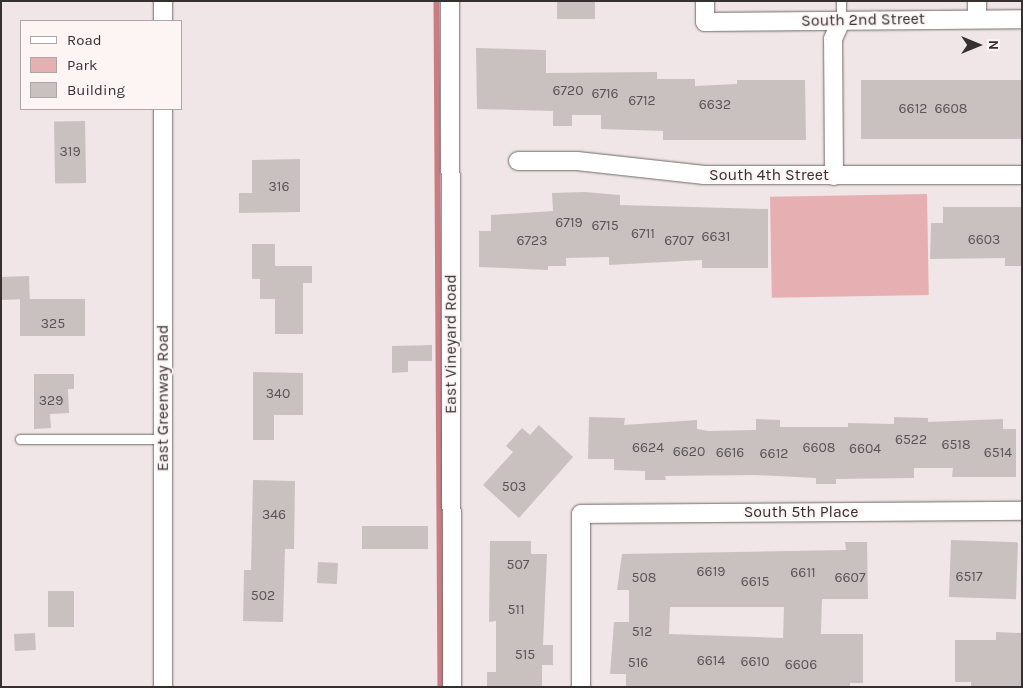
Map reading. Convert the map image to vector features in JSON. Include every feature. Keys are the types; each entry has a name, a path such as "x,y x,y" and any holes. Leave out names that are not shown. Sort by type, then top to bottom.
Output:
{"street":[{"path":"163,1 163,20"},
{"name":"East Vineyard Road","path":"450,1 452,687"},
{"name":"South 2nd Street","path":"705,1 705,22 1022,19"},
{"path":"977,1 977,19"},
{"path":"834,176 833,39 841,20"},
{"name":"East Greenway Road","path":"163,110 163,687"},
{"name":"South 4th Street","path":"518,161 577,161 704,175 1022,175"},
{"name":"South 5th Place","path":"581,687 581,514 1022,511"}],"lane":[{"path":"841,1 841,20"},
{"path":"20,439 163,438"}],"green space":[{"path":"927,194 929,295 772,298 770,197"}],"building":[{"path":"557,1 595,1 595,19 557,19"},
{"path":"476,48 546,50 546,73 657,72 657,79 695,79 695,86 737,84 737,80 805,80 806,140 663,140 663,131 601,129 601,115 572,115 572,126 553,126 553,111 477,109"},
{"path":"861,80 1022,80 1022,139 861,139"},
{"path":"85,121 86,183 55,184 54,122"},
{"path":"300,159 300,212 239,213 239,193 252,193 252,160"},
{"path":"584,192 620,195 620,205 768,209 768,268 702,268 702,260 609,265 609,257 566,258 566,266 548,266 548,270 479,267 479,231 491,231 491,215 553,211 552,193"},
{"path":"943,207 1022,207 1022,266 1005,266 1005,258 930,259 931,223 943,223"},
{"path":"252,244 275,244 275,266 312,266 312,283 303,283 303,334 275,334 275,299 260,299 260,279 252,279"},
{"path":"29,276 30,299 2,300 1,277"},
{"path":"20,299 85,299 85,336 20,336"},
{"path":"432,345 432,361 408,361 408,372 392,373 392,346"},
{"path":"253,372 303,373 303,415 274,415 274,440 253,440"},
{"path":"34,374 74,374 74,389 68,389 69,413 50,414 51,428 34,429"},
{"path":"589,417 625,418 624,425 697,420 697,429 708,431 756,430 756,419 780,420 780,427 848,427 848,423 894,424 894,417 928,418 928,422 1003,419 1003,429 1016,429 1016,477 952,477 953,468 914,468 914,478 836,479 836,484 816,484 816,478 755,475 665,476 666,480 645,480 645,471 614,470 614,459 588,459"},
{"path":"539,425 573,457 519,518 483,485 513,452 506,446 522,428 530,435"},
{"path":"253,480 295,481 294,549 285,549 283,622 243,621 244,570 251,570"},
{"path":"362,526 428,526 428,549 362,549"},
{"path":"951,540 1018,542 1016,599 949,597"},
{"path":"490,541 531,541 531,554 547,554 543,645 553,645 553,665 542,665 542,687 487,687 487,672 496,672 496,621 489,622"},
{"path":"845,542 867,542 868,599 822,599 821,634 863,634 863,683 850,683 850,687 626,687 626,674 610,674 614,622 629,622 629,590 617,590 622,554 846,550","holes":["670,607 784,607 783,638 669,634"]},
{"path":"318,562 338,563 337,584 317,583"},
{"path":"48,591 74,591 74,627 48,627"},
{"path":"996,632 1021,633 1022,687 971,687 971,682 955,682 955,640 996,640"},
{"path":"35,633 36,650 15,651 14,634"}],"waterway":[{"path":"437,1 441,687"}]}
